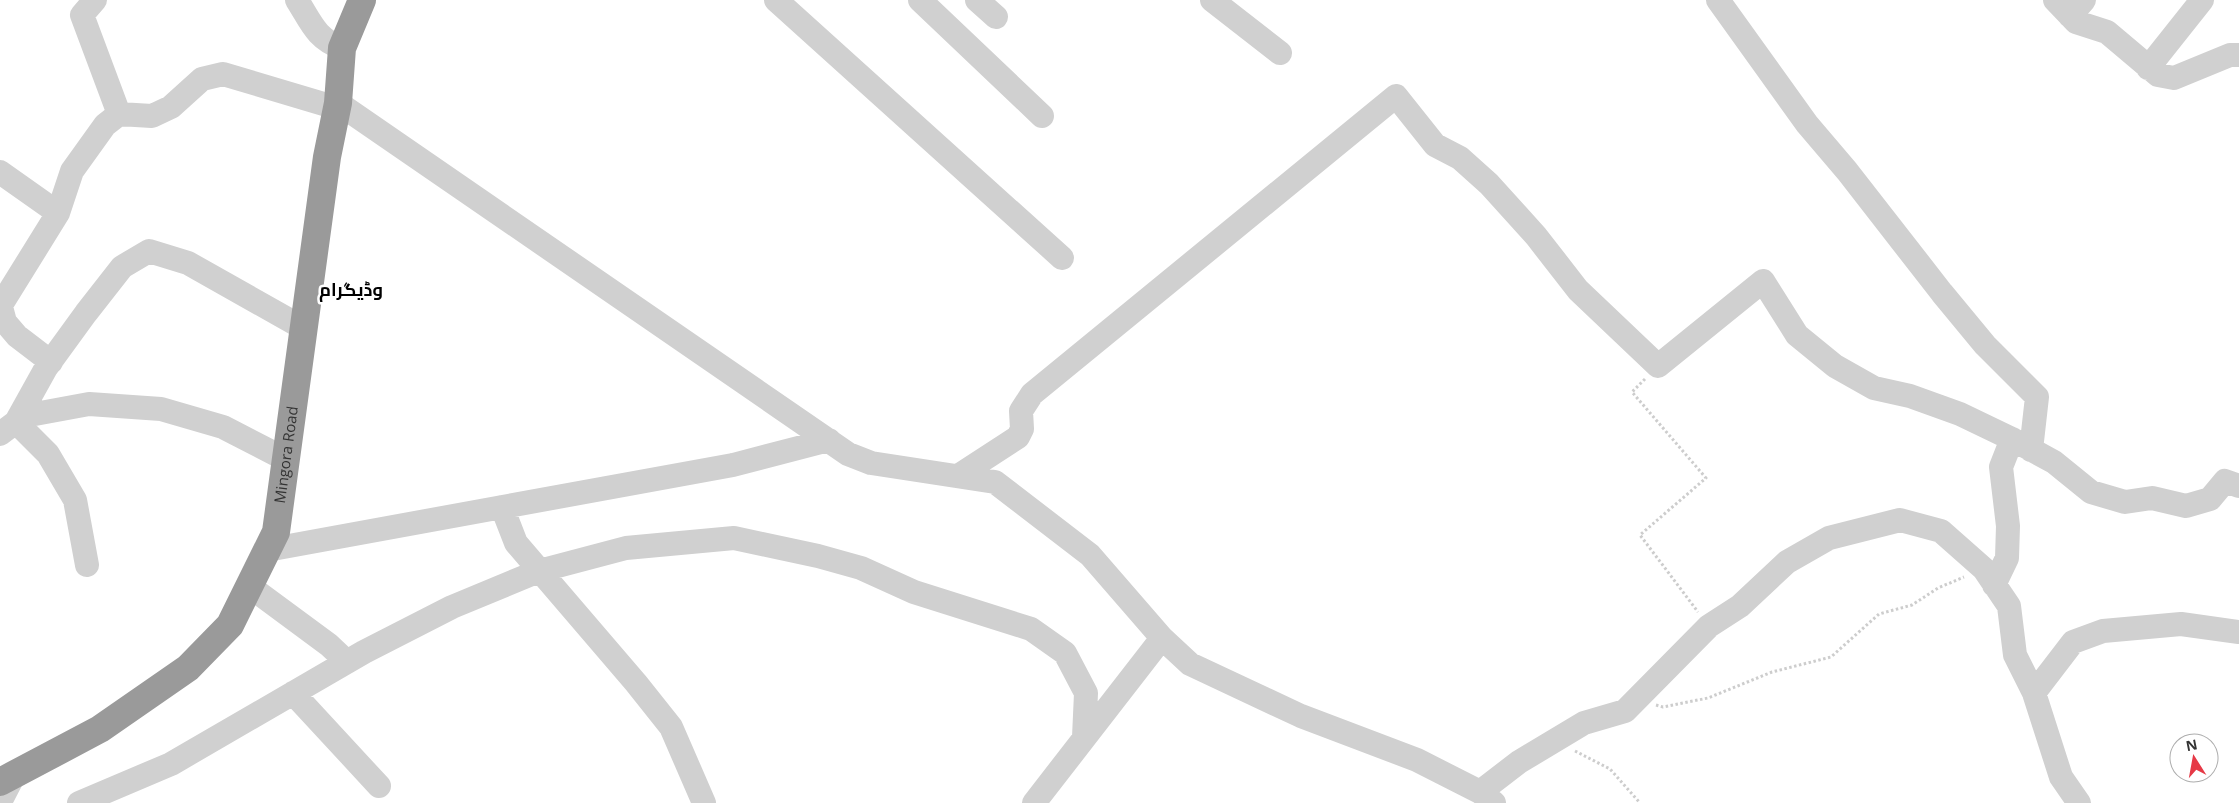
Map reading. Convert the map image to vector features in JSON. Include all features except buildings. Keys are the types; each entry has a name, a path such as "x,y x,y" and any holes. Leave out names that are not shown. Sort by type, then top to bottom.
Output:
{"highway":[{"name":"Mingora Road","path":"7,779 100,729 188,668 230,625 276,532 327,157 338,105 342,48 362,0"}],"street":[{"path":"95,0 82,16 119,114"},
{"path":"297,0 320,37 328,43 342,48"},
{"path":"776,0 1062,258"},
{"path":"920,0 1042,116"},
{"path":"978,0 996,17"},
{"path":"1212,0 1280,53"},
{"path":"1718,0 1807,124 1847,171 1942,293 1986,345 2037,397 2022,444 2001,467 2008,526 2007,558 1989,577"},
{"path":"2148,68 2202,0"},
{"path":"2070,5 2076,22 2107,32 2158,75 2174,78 2230,54 2239,55"},
{"path":"51,362 17,336 5,322 0,304 58,213 72,170 105,125 119,114 152,116 171,107 202,78 223,74 338,105 848,454 871,463 995,482 1090,555 1162,638 1190,664 1301,716 1417,760 1487,797 1519,762 1584,723 1625,710 1709,626 1740,606 1787,562 1829,538 1900,520 1941,531 1989,577 2009,606 2015,655 2034,693 2061,777 2079,803"},
{"path":"958,476 1018,438 1022,429 1021,411 1032,394 1396,96 1435,145 1460,158 1489,184 1536,236 1578,290 1658,366 1762,281 1797,335 1835,366 1874,388 1910,396 1960,414 2022,444 2054,462 2091,492 2125,502 2152,498 2186,506 2210,499 2225,481 2239,486"},
{"path":"1,175 58,213"},
{"path":"8,428 51,362 122,267 149,251 188,263 305,328"},
{"path":"8,428 24,416 89,404 161,409 223,427 287,460"},
{"path":"8,428 48,454 75,500 87,565"},
{"path":"267,550 733,465 828,440"},
{"path":"502,507 516,543 636,683 671,727 704,803"},
{"path":"79,803 171,764 347,662 452,607 539,572 626,548 734,538 818,556 861,568 914,592 1032,629 1065,653 1086,693 1084,737"},
{"path":"249,586 329,645 347,662"},
{"path":"2034,693 2074,642 2103,631 2181,624 2239,632"},
{"path":"1034,803 1162,638"},
{"path":"293,693 379,786"},
{"path":"0,802 7,779"}],"path":[{"path":"1658,366 1632,392 1706,478 1640,535 1709,626"},
{"path":"1637,698 1663,707 1708,698 1772,672 1831,657 1879,614 1912,605 1938,588 1989,577"},
{"path":"1554,741 1610,769 1640,803"}],"district":[{"name":"وڈیگرام","path":"351,290"}]}
